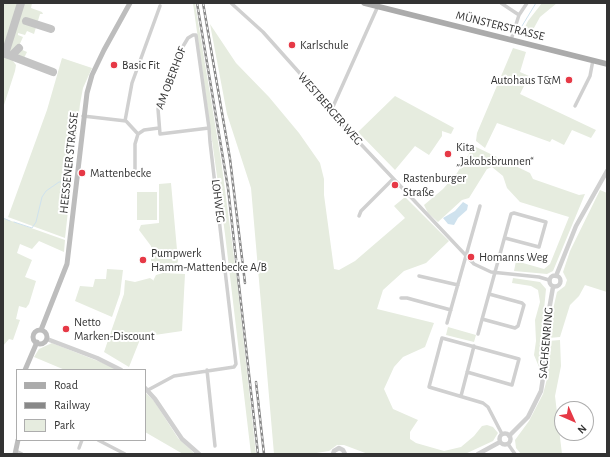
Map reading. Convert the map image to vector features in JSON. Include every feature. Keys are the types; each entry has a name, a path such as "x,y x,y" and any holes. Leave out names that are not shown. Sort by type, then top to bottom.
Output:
{"main road":[{"name":"HEESSENER STRASSE","path":"25,369 36,342 34,339 34,334 41,330 67,264 73,223 83,116 87,93 95,68 130,3"},
{"name":"MÜNSTERSTRASSE","path":"364,3 607,64"},
{"path":"36,342 42,343 47,339 45,332 41,330"},
{"path":"16,452 18,441"}],"street":[{"name":"WESTBERGER WEG","path":"231,3 263,32 313,88 339,121 428,216 481,269 495,273 539,277 549,280"},
{"path":"501,3 519,15"},
{"path":"511,40 519,15 527,3"},
{"path":"125,121 132,83 160,6"},
{"path":"331,111 378,6"},
{"name":"LOHWEG","path":"196,35 232,319 236,362 234,367 208,370"},
{"name":"AM OBERHOF","path":"159,128 158,109 179,54 188,38 196,35"},
{"path":"575,106 590,76 593,60"},
{"path":"83,116 125,121 138,134"},
{"path":"135,178 135,144 138,134 144,130 159,128 160,134 208,128"},
{"name":"SACHSENRING","path":"509,436 528,417 541,391 545,365 548,316 553,287 558,286 560,283 559,278 556,276 576,226 607,171"},
{"path":"359,216 361,211 393,179"},
{"path":"447,323 480,206"},
{"path":"478,334 505,238 513,213 546,222 539,247 505,238"},
{"path":"419,276 458,285"},
{"path":"553,287 549,280 556,276"},
{"path":"482,318 515,328 518,326 524,306 522,303 489,294"},
{"path":"401,298 407,298 451,310"},
{"path":"467,372 512,385 519,359 442,338 429,387 486,405 502,434 509,436 510,440 508,444"},
{"path":"47,339 97,358 119,369"},
{"path":"461,396 474,346"},
{"path":"199,454 182,439 146,389 174,376 208,370 215,446"},
{"path":"500,442 499,437 502,434"},
{"path":"79,448 82,441"},
{"path":"100,441 125,454"},
{"path":"500,442 504,445 508,444"},
{"path":"478,454 500,442"},
{"path":"508,444 515,454"},
{"path":"112,454 114,448"},
{"path":"333,454 339,448 343,450 345,454"},
{"path":"16,452 22,454"}],"green space":[{"path":"3,3 32,3 31,8 42,12 43,14 40,14 34,34 27,31 25,35 18,33 18,35 23,37 18,48 27,52 23,60 14,57 13,61 16,65 15,71 3,108"},
{"path":"193,3 195,3 221,160 237,280 256,454 251,454 225,234"},
{"path":"542,3 557,3 540,17 529,37 523,36 522,33 528,21"},
{"path":"210,24 236,63 269,97 299,133 320,163 324,179 324,195 334,269 339,270 355,261 405,218 394,206 405,197 449,241 426,263 404,271 383,290 377,309 434,323 425,347 403,357 394,367 384,389 393,409 418,420 410,432 410,439 416,443 444,451 461,447 474,436 482,426 487,425 493,427 498,433 493,441 465,454 368,454 344,445 337,445 329,451 310,454 274,454 251,188 227,114"},
{"path":"513,48 526,52 520,72 529,76 520,94 596,130 591,138 572,130 564,145 552,139 550,142 497,123 485,148 476,141 477,133"},
{"path":"62,58 92,68 83,88 80,104 65,238 8,217 47,110"},
{"path":"395,96 454,128 451,134 442,131 442,136 429,155 415,146 395,170 358,132"},
{"path":"474,146 530,173 533,179 579,195 585,194 553,271 547,274 514,271 516,261 544,269 550,264 569,217 520,202 507,188 503,176 492,167 487,169 469,198 462,200 438,222 428,213 424,205 443,189 457,173"},
{"path":"171,183 178,261 176,266 167,269 157,269 151,266 151,246 139,230 141,225 159,223 159,184"},
{"path":"600,190 607,193 607,292 585,285 579,296 570,305 560,337 549,338 549,327 557,292 565,286 567,280 563,272 570,251"},
{"path":"137,192 157,192 157,220 137,220"},
{"path":"3,218 65,240 64,252 39,241 32,249 20,244 17,253 32,260 25,277 36,281 29,304 26,308 19,306 16,319 20,320 13,340 9,339 3,346"},
{"path":"107,269 123,270 120,294 112,317 75,301 80,286 93,287 95,279 106,279"},
{"path":"163,273 185,274 182,331 141,337 129,367 104,352 124,294 125,280 135,282 150,278 153,281 156,275"},
{"path":"513,278 540,282 546,289 543,320 542,364 539,367 534,355 536,341 535,320 540,302 538,290 531,286 512,283"},
{"path":"448,327 476,335 474,342 446,335"},
{"path":"560,340 561,366 555,396 556,401 554,401 554,441 560,441 562,454 521,454 516,448 515,440 529,421 543,394 548,375 548,341"},
{"path":"52,343 117,369 63,369 34,357 39,349"},
{"path":"146,393 154,401 178,438 195,454 183,454 146,433"}],"water":[{"path":"463,202 468,205 467,210 458,218 454,225 448,224 443,218 455,211"}],"waterway":[{"path":"522,26 536,3"},
{"name":"Mattenbecke","path":"14,222 32,228 36,222 42,197 46,191 59,182 72,181"},
{"name":"Mattenbecke","path":"3,218 10,221"}],"taxiway":[{"path":"5,54 21,3"},
{"path":"26,21 51,29"},
{"path":"8,55 11,56 19,48"},
{"path":"11,56 53,72"}],"railway":[{"path":"197,3 228,188 258,454"},
{"path":"203,3 230,159 245,283"},
{"path":"256,382 264,454"}],"place":[{"name":"Karlschule","path":"292,45"},
{"name":"Basic Fit","path":"114,65"},
{"name":"Autohaus T&M","path":"569,80"},
{"name":"Kita „Jakobsbrunnen“","path":"448,154"},
{"name":"Mattenbecke","path":"82,173"},
{"name":"Rastenburger Straße","path":"395,185"},
{"name":"Homanns Weg","path":"471,257"},
{"name":"Pumpwerk Hamm-Mattenbecke A/B","path":"143,260"},
{"name":"Netto Marken-Discount","path":"66,329"}]}
